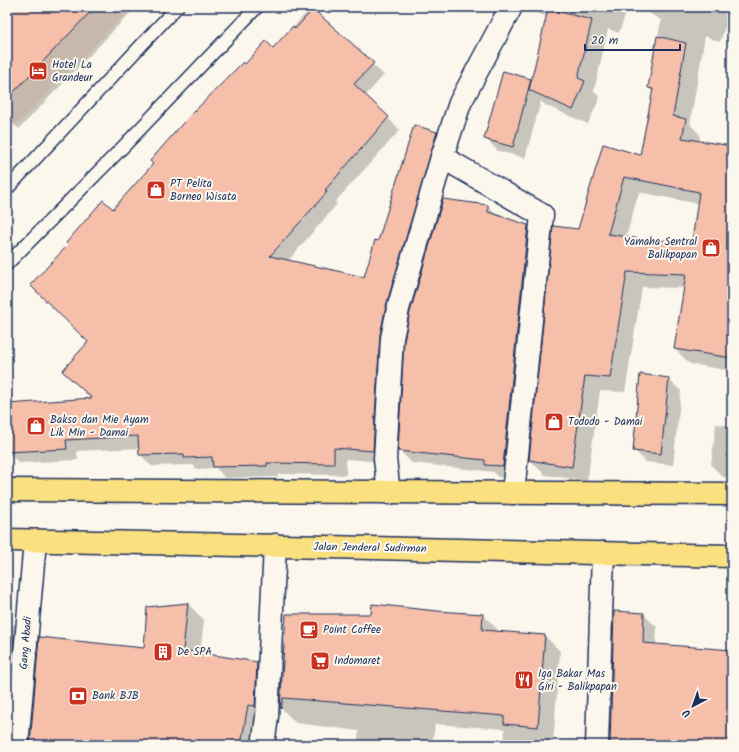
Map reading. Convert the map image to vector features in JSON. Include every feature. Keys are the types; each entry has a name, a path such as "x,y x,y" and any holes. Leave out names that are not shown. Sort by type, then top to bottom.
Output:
{"highway":[{"path":"7,490 732,494"},
{"name":"Jalan Jenderal Sudirman","path":"7,540 732,556"}],"street":[{"path":"389,493 385,459 392,338 398,310 442,157 460,102 511,7"},
{"path":"442,157 542,215 513,493"},
{"name":"Gang Abadi","path":"17,745 35,541"},
{"path":"263,745 267,717 275,546"},
{"path":"597,745 603,553"}],"lane":[{"path":"7,188 177,7"},
{"path":"7,264 122,148 257,7"}],"shaded area":[{"name":"Hotel La Grandeur","path":"7,7 132,7 7,135"}],"building":[{"path":"7,7 95,7 7,99"},
{"path":"313,9 374,63 354,84 389,117 325,190 327,192 270,256 364,277 375,240 378,241 414,125 437,132 386,306 380,335 373,451 334,448 334,464 267,463 267,466 213,467 212,457 184,458 184,454 139,455 138,436 66,440 67,449 7,452 7,404 92,398 62,371 88,342 30,285 68,245 66,243 103,200 113,209 153,164 150,161 183,123 243,62 245,64 266,41 273,48 293,26 295,29"},
{"path":"548,9 592,20 578,78 585,81 573,110 529,90"},
{"path":"657,36 686,43 673,116 686,119 682,138 732,146 732,358 674,349 686,274 627,272 610,378 585,376 572,467 529,460 553,226 578,229 603,144 640,155 653,89 648,88","holes":["624,177 699,192 692,241 648,240 608,234"]},
{"path":"503,71 531,79 513,147 484,139"},
{"path":"443,199 488,205 488,212 528,225 503,466 485,465 485,460 398,451 404,340 410,312"},
{"path":"640,374 669,378 661,454 633,451"},
{"path":"188,603 183,650 257,662 255,706 248,705 241,745 30,745 39,637 144,648 147,607"},
{"path":"372,604 483,614 482,630 545,635 538,727 504,724 504,716 283,698 281,709 286,614 371,614"},
{"path":"614,611 644,613 643,643 732,650 732,745 610,745"},
{"path":"7,634 14,635 9,689 7,689"}],"place":[{"name":"Hotel La Grandeur","path":"38,71"},
{"name":"PT Pelita Borneo Wisata","path":"156,190"},
{"name":"Yamaha Sentral Balikpapan","path":"711,248"},
{"name":"Tododo - Damai","path":"554,422"},
{"name":"Bakso dan Mie Ayam Lik Min - Damai","path":"36,426"},
{"name":"Point Coffee","path":"309,630"},
{"name":"De SPA","path":"163,652"},
{"name":"Indomaret","path":"320,661"},
{"name":"Iga Bakar Mas Giri - Balikpapan","path":"524,680"},
{"name":"Bank BJB","path":"78,696"}]}
